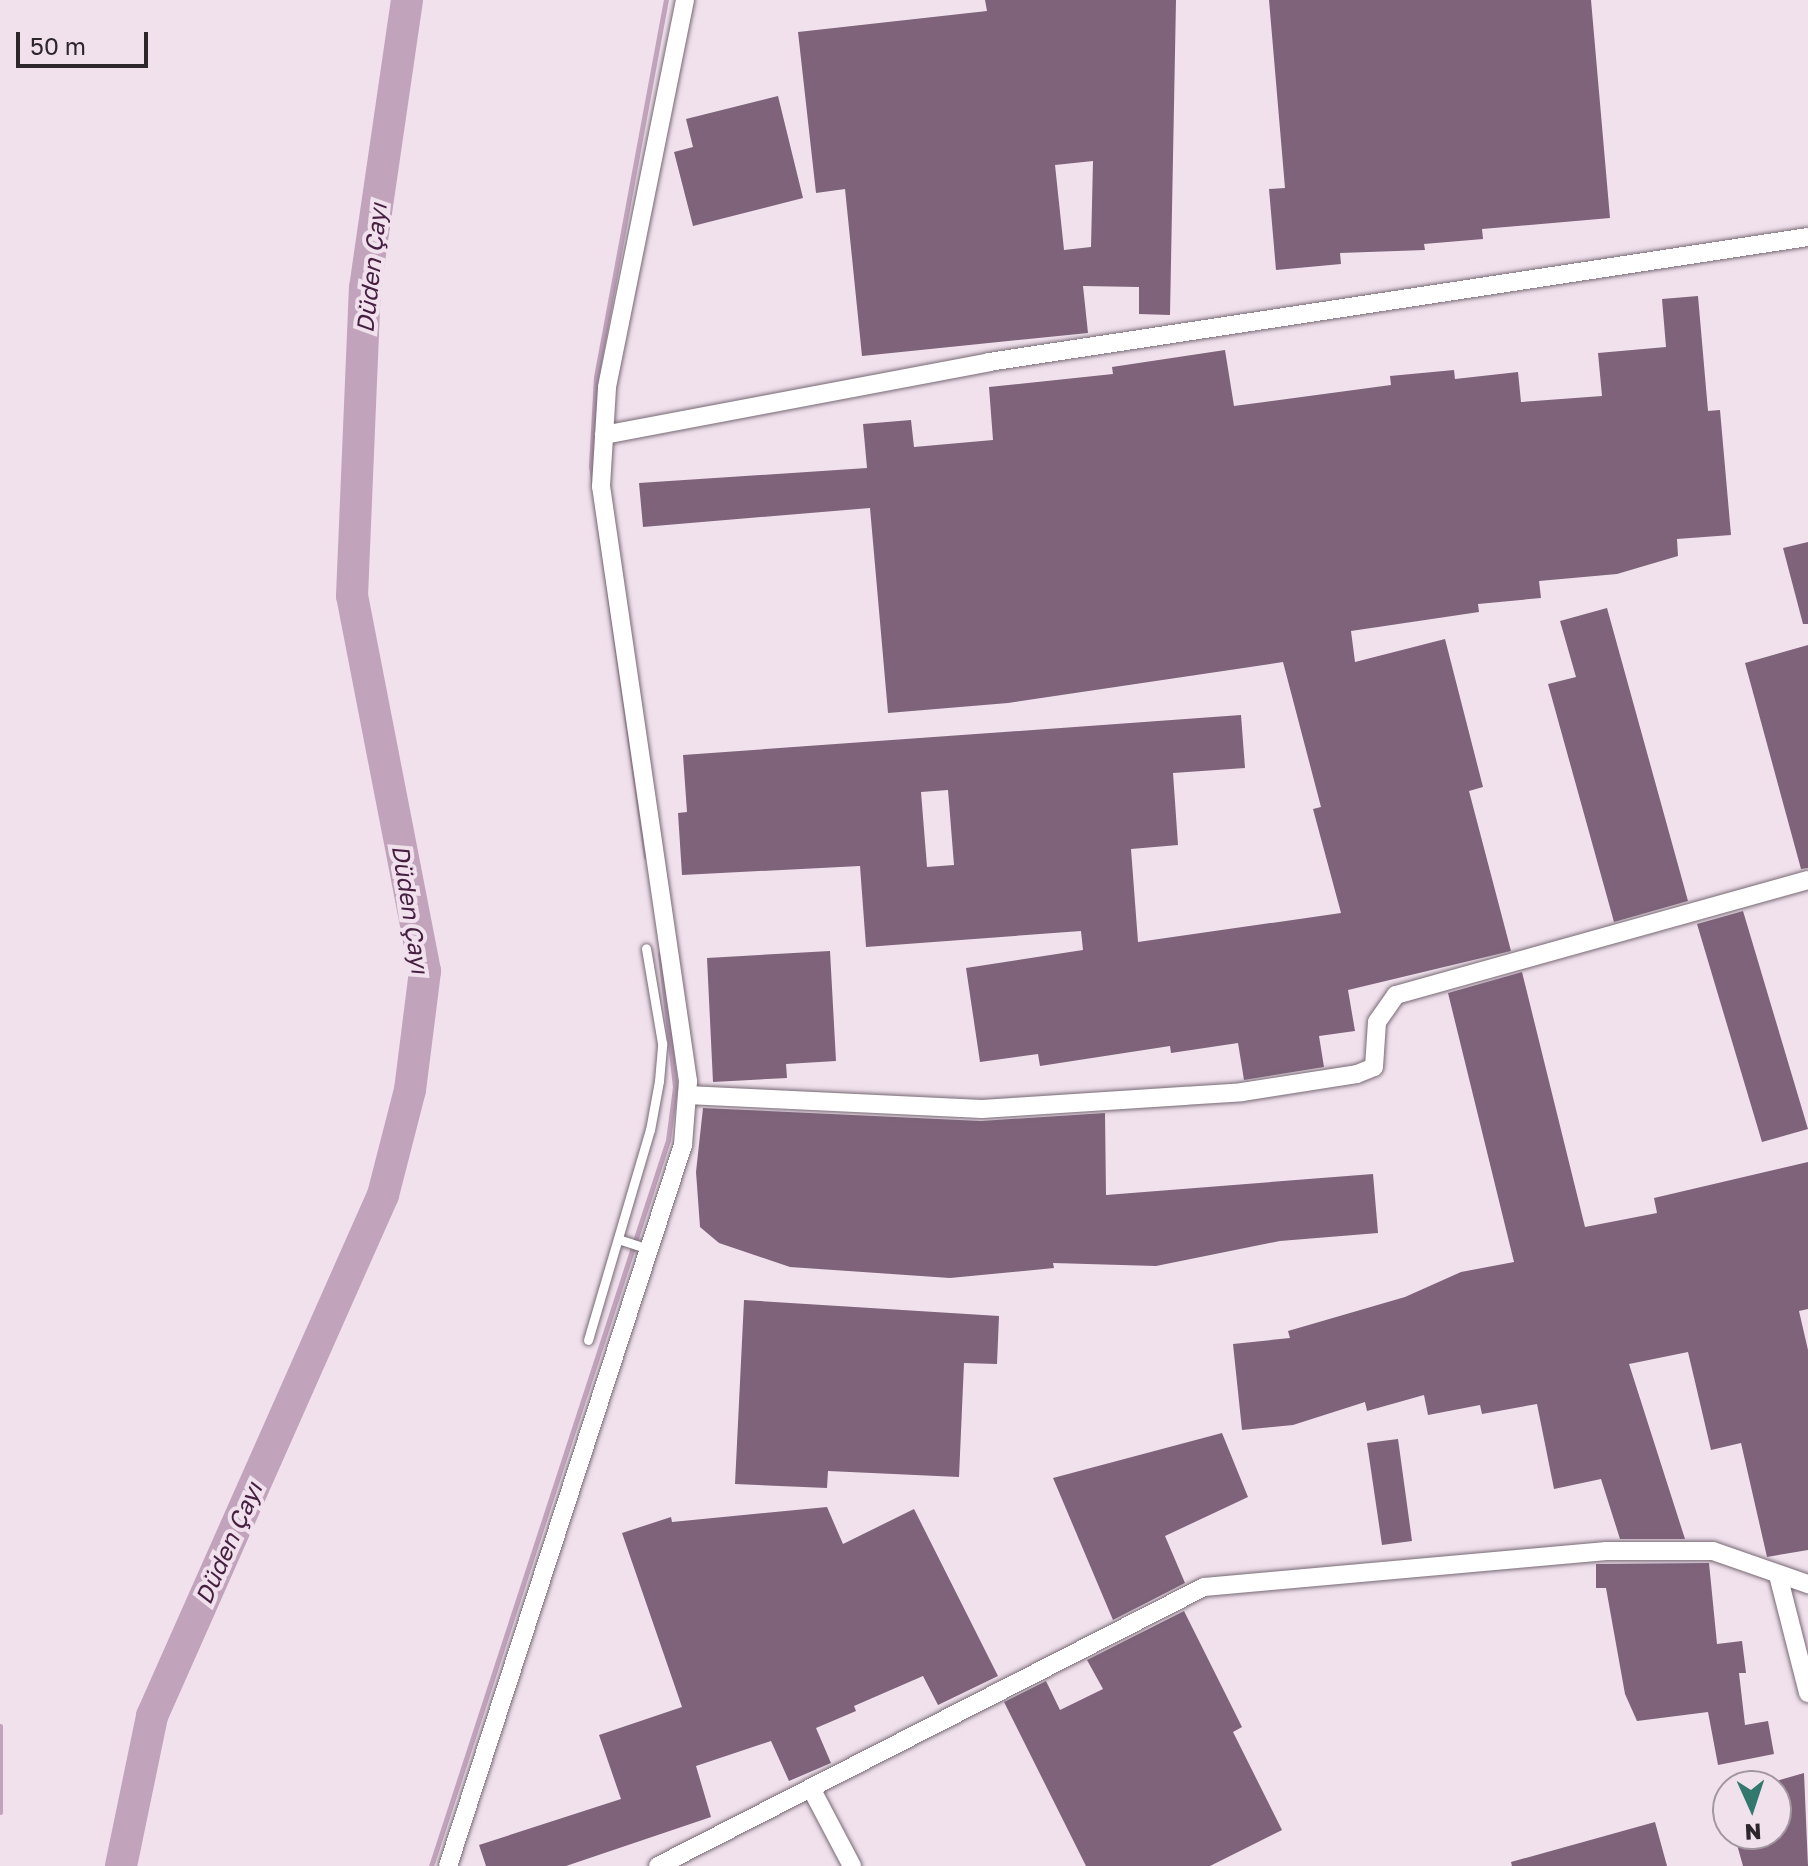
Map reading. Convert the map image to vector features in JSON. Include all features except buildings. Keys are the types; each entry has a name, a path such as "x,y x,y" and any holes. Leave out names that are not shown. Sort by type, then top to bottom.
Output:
{"street":[{"path":"448,1866 683,1145 687,1095 673,964 601,486 607,387 685,0"},
{"path":"604,435 989,362 1808,237"},
{"path":"687,1095 996,1108 1242,1092 1357,1074 1374,1067 1377,1022 1396,995 1808,880"},
{"path":"658,1866 813,1792 1204,1587 1606,1551 1713,1551 1808,1584"},
{"path":"1778,1575 1808,1693"},
{"path":"813,1792 852,1866"}],"lane":[{"path":"588,1340 623,1240 650,1130 660,1072 662,1043 646,948"},
{"path":"623,1240 648,1249"}],"waterway":[{"name":"Düden Çayı","path":"121,1866 152,1716 383,1195 410,1090 425,971 352,596 365,288 407,0"},
{"path":"646,857 591,466 596,377 666,0"},
{"path":"431,1866 668,1140 675,1087 660,954"},
{"path":"0,1726 0,1812"}]}
